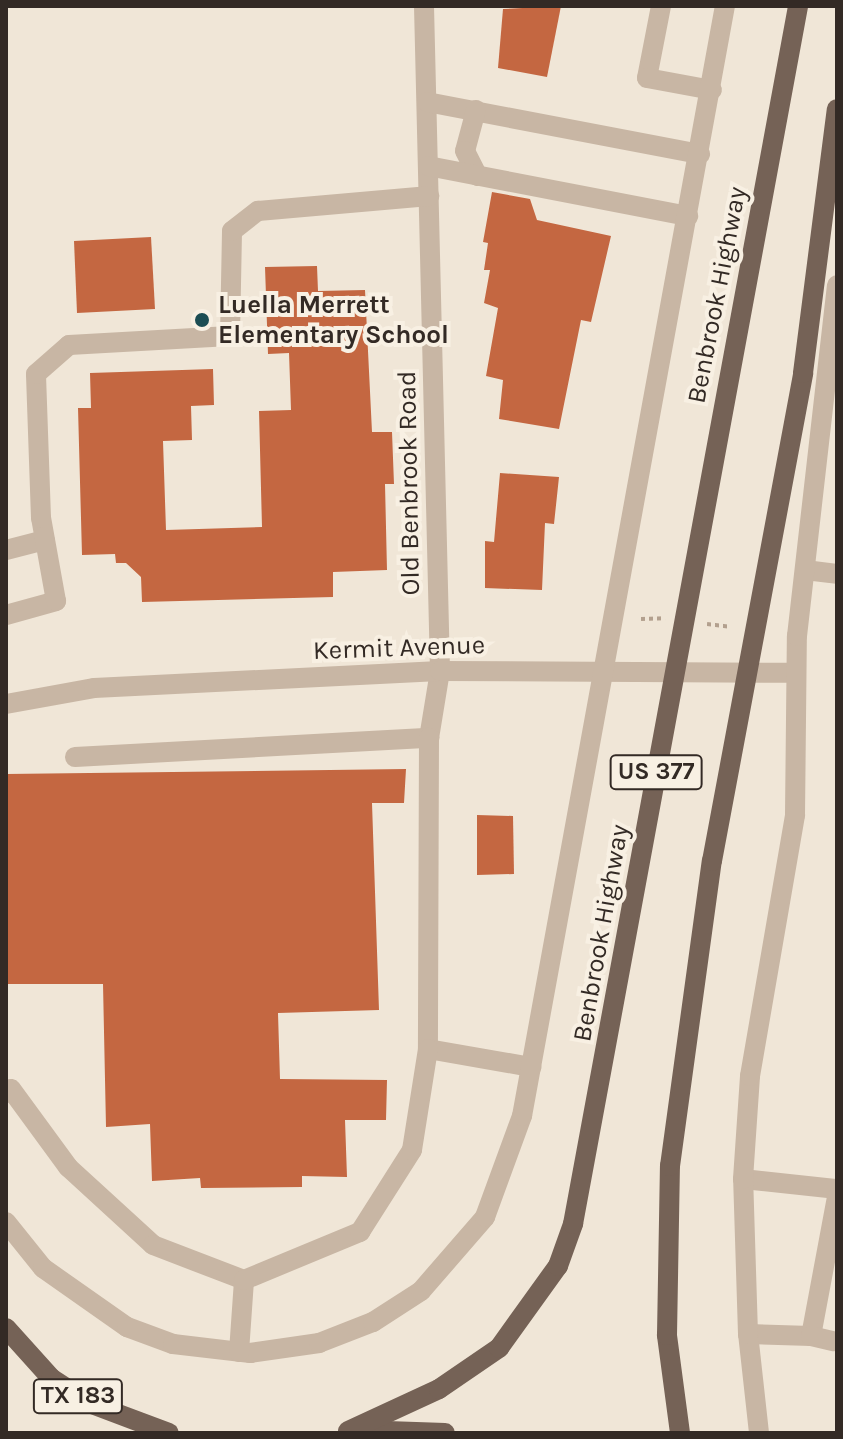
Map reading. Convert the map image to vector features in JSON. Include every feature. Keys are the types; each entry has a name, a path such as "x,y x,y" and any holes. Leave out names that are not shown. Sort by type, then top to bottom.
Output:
{"main road":[{"name":"Benbrook Highway","path":"344,1432 439,1389 499,1348 558,1266 573,1224 798,6"},
{"name":"US 377","path":"680,1433 667,1335 670,1166 712,861 803,373 837,109"},
{"name":"TX 183","path":"6,1328 51,1378 89,1403 169,1433"},
{"path":"344,1432 445,1433"}],"street":[{"name":"Old Benbrook Road","path":"244,1280 360,1232 412,1150 428,1049 429,738 440,671 424,6"},
{"path":"661,6 647,78 712,90"},
{"name":"Benbrook Highway","path":"6,1222 43,1268 127,1327 173,1344 239,1352 319,1343 373,1322 421,1291 485,1217 522,1116 725,6"},
{"path":"427,102 700,154"},
{"path":"476,110 465,151 478,176"},
{"path":"428,166 688,216"},
{"path":"6,615 56,601 45,540 36,374 69,345 230,336 232,231 258,211 429,196"},
{"path":"759,1433 748,1334 743,1179 750,1076 795,815 795,673 837,288"},
{"path":"6,550 45,540"},
{"path":"805,570 837,574"},
{"name":"Kermit Avenue","path":"6,704 94,688 440,671 795,673"},
{"path":"75,757 429,738"},
{"path":"428,1049 531,1067"},
{"path":"6,1093 11,1089 68,1167 153,1245 244,1280 239,1352"},
{"path":"743,1179 837,1189"},
{"path":"811,1336 837,1197"},
{"path":"748,1334 811,1336 833,1341"}],"path":[{"path":"641,619 668,618"},
{"path":"707,624 730,627"}],"building":[{"path":"561,6 547,77 498,68 503,9"},
{"path":"492,192 530,199 537,220 611,236 591,322 581,320 559,429 499,419 503,380 486,376 498,308 484,303 490,270 484,270 488,243 483,242"},
{"path":"151,237 155,309 77,313 74,241"},
{"path":"317,266 318,291 365,290 372,432 392,432 394,484 385,484 387,570 333,572 333,597 142,602 141,577 126,563 116,563 115,554 82,555 78,408 91,408 90,373 213,369 214,405 191,406 192,440 163,441 166,530 262,527 259,411 291,410 289,353 268,354 265,267"},
{"path":"500,473 559,477 554,524 545,523 542,590 485,588 485,541 494,542"},
{"path":"406,769 404,803 372,803 379,1010 278,1013 280,1079 387,1080 386,1120 345,1120 347,1177 302,1176 302,1187 201,1188 200,1178 152,1181 150,1124 106,1127 103,984 6,984 6,774"},
{"path":"477,815 513,816 514,874 477,875"}],"place":[{"name":"Luella Merrett Elementary School","path":"202,320"}]}
